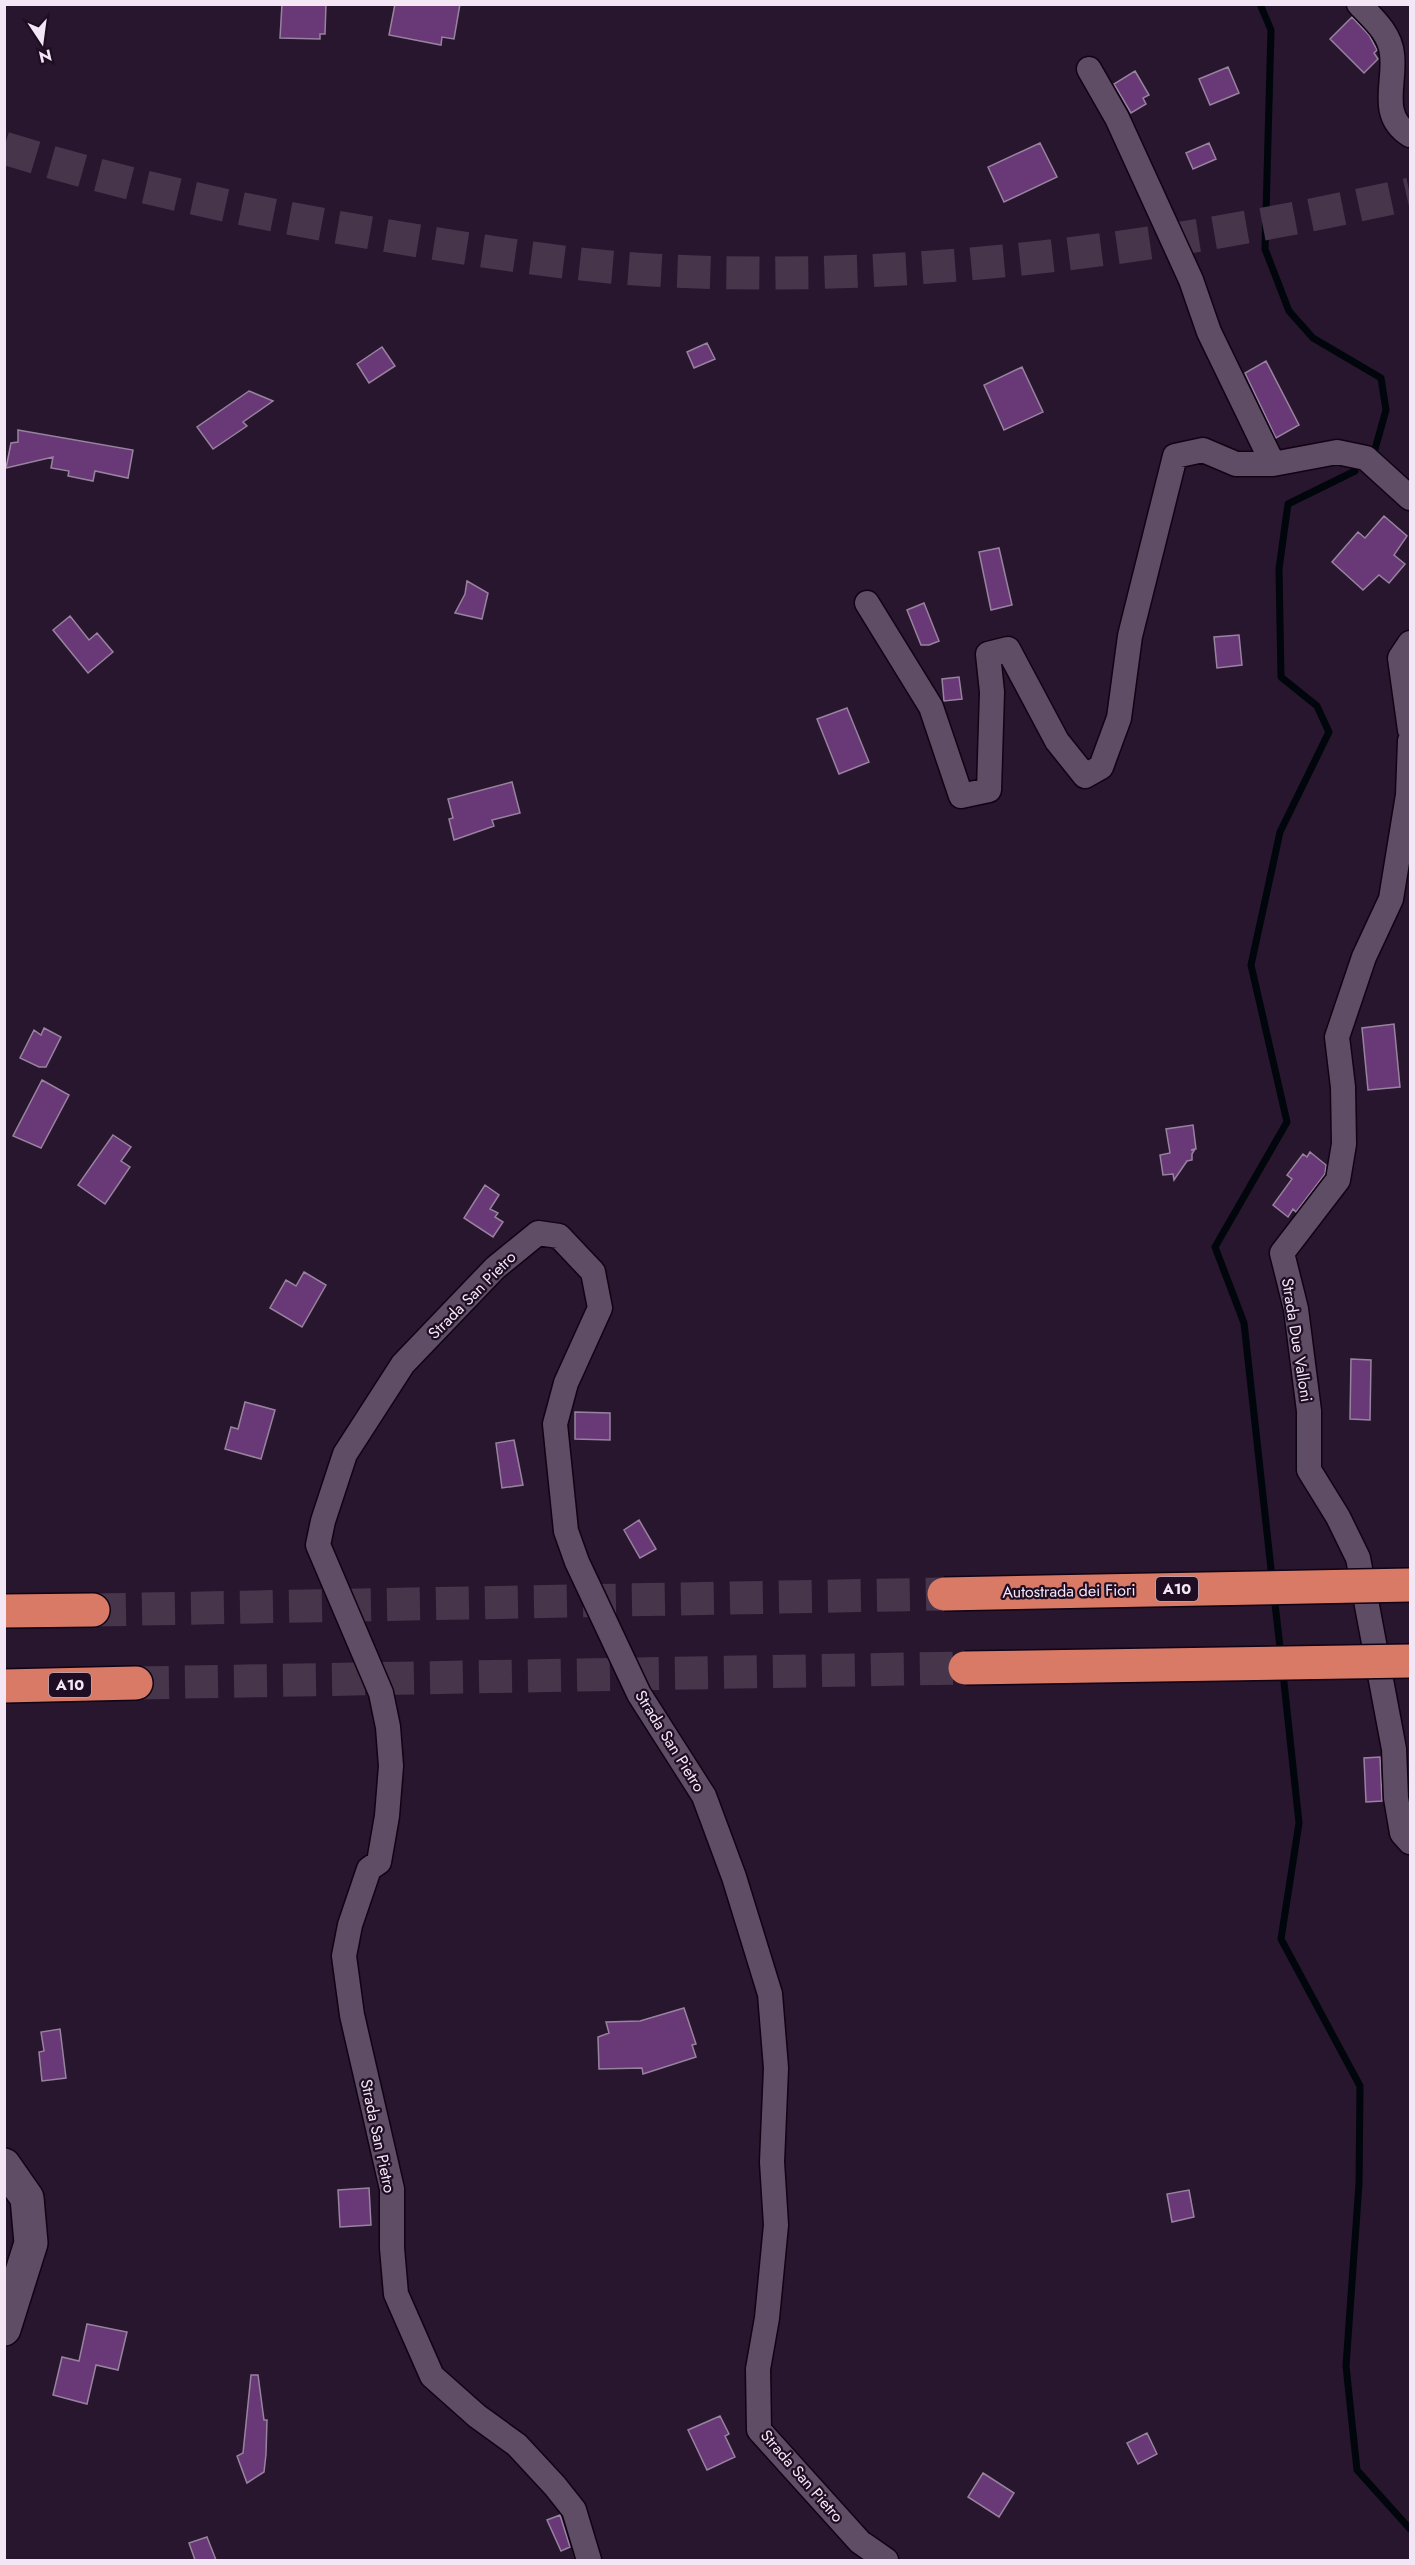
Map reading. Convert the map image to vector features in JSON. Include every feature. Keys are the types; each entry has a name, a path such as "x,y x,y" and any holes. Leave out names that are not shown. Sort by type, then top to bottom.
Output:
{"highway":[{"name":"Autostrada dei Fiori","path":"944,1594 1410,1585"},
{"path":"4,1611 93,1610"},
{"path":"965,1668 1410,1661"},
{"name":"A10","path":"4,1686 136,1683"}],"street":[{"path":"1359,4 1382,28 1392,53 1389,100 1401,129 1410,135"},
{"path":"1089,69 1117,118 1191,280 1209,332 1273,464"},
{"path":"867,603 931,707 961,796 989,790 992,692 988,654 1008,649 1057,741 1085,776 1101,767 1119,718 1130,636 1175,456 1203,450 1236,464 1273,464 1337,452 1366,458 1410,498"},
{"path":"1410,644 1400,658 1410,730"},
{"name":"Strada Due Valloni","path":"1410,741 1408,795 1391,899 1364,957 1337,1037 1343,1087 1344,1144 1338,1180 1282,1253 1296,1309 1309,1411 1309,1470 1338,1516 1358,1558 1394,1749 1396,1798 1402,1833 1410,1842"},
{"name":"Strada San Pietro","path":"590,2560 574,2510 555,2486 517,2445 477,2416 432,2376 396,2294 392,2248 392,2189 354,2025 344,1956 350,1925 369,1869 379,1862 387,1816 391,1766 388,1727 381,1693 318,1545 329,1497 345,1454 403,1364 495,1268 538,1233 559,1236 592,1272 600,1308 566,1383 555,1424 566,1531 577,1562 639,1694 704,1796 734,1877 770,1994 776,2068 772,2162 776,2225 767,2318 758,2369 759,2430 860,2542 886,2560"},
{"path":"4,2165 27,2198 31,2243 4,2329"}],"building":[{"path":"282,4 326,4 325,34 320,34 320,39 280,38"},
{"path":"395,4 460,4 454,39 442,37 441,45 389,35"},
{"path":"1352,17 1369,35 1377,50 1374,53 1378,59 1364,73 1330,39"},
{"path":"1228,67 1239,93 1210,105 1199,79"},
{"path":"1135,71 1149,95 1143,98 1146,104 1131,113 1114,84"},
{"path":"1040,143 1057,177 1004,202 988,167"},
{"path":"1209,143 1216,159 1193,169 1186,153"},
{"path":"707,343 715,359 694,368 687,352"},
{"path":"382,347 395,366 369,383 357,364"},
{"path":"1266,361 1299,425 1276,438 1245,373"},
{"path":"1022,367 1043,412 1004,430 984,385"},
{"path":"249,391 273,401 243,422 247,426 213,449 197,427"},
{"path":"18,430 133,450 128,478 95,471 93,481 68,476 69,471 51,468 53,457 6,468 11,443 18,442"},
{"path":"1384,516 1407,536 1394,555 1405,564 1389,583 1379,575 1363,590 1332,562 1358,532 1365,538"},
{"path":"999,548 1012,605 991,610 979,552"},
{"path":"467,581 488,593 482,619 455,613 465,594"},
{"path":"924,603 939,641 929,645 921,645 907,610"},
{"path":"70,616 89,640 97,633 113,652 88,673 53,630"},
{"path":"1239,635 1242,665 1217,668 1214,637"},
{"path":"959,677 962,699 944,701 942,679"},
{"path":"847,708 869,762 839,774 817,719"},
{"path":"512,782 520,813 492,820 494,826 454,840 449,819 453,818 448,799"},
{"path":"1394,1024 1400,1087 1368,1090 1362,1028"},
{"path":"44,1028 61,1037 46,1067 39,1067 20,1058 34,1030 41,1035"},
{"path":"42,1080 69,1095 41,1148 13,1136"},
{"path":"1193,1125 1196,1149 1192,1154 1192,1160 1187,1161 1174,1180 1173,1174 1163,1175 1160,1155 1170,1153 1166,1129"},
{"path":"113,1135 131,1147 121,1161 130,1167 105,1204 78,1185"},
{"path":"1310,1152 1326,1165 1325,1174 1296,1212 1293,1209 1288,1217 1273,1205 1292,1179 1287,1175 1303,1154 1307,1157"},
{"path":"485,1185 499,1195 490,1209 498,1213 495,1217 503,1222 493,1237 464,1218"},
{"path":"304,1272 326,1285 302,1327 270,1308 286,1280 296,1286"},
{"path":"1351,1359 1371,1360 1370,1420 1350,1419"},
{"path":"245,1402 275,1410 261,1459 225,1449 231,1427 238,1429"},
{"path":"575,1412 610,1413 610,1440 575,1439"},
{"path":"514,1440 523,1485 502,1488 496,1443"},
{"path":"639,1520 656,1549 640,1558 624,1530"},
{"path":"1380,1757 1382,1801 1366,1802 1364,1758"},
{"path":"684,2008 696,2044 692,2045 696,2057 643,2074 642,2068 599,2069 598,2037 609,2033 606,2022 640,2021"},
{"path":"60,2029 66,2078 42,2081 39,2052 44,2051 41,2032"},
{"path":"369,2188 371,2225 340,2227 338,2190"},
{"path":"1189,2190 1194,2217 1172,2222 1167,2194"},
{"path":"87,2324 127,2332 118,2370 96,2365 87,2404 53,2395 62,2357 79,2361"},
{"path":"251,2375 258,2375 264,2420 267,2420 266,2454 264,2472 247,2483 237,2456 243,2453"},
{"path":"720,2416 729,2434 725,2436 735,2457 707,2470 688,2430"},
{"path":"1147,2433 1157,2454 1138,2464 1127,2443"},
{"path":"983,2473 1014,2493 999,2517 968,2497"},
{"path":"560,2515 570,2547 561,2551 547,2520"},
{"path":"207,2537 216,2560 195,2560 189,2543"}],"waterway":[{"path":"1260,4 1271,30 1265,249 1289,311 1313,338 1381,378 1386,410 1375,449"},
{"path":"1272,1578 1244,1323 1215,1247 1287,1122 1251,965 1280,832 1329,732 1317,706 1281,677 1279,569 1288,504 1355,471"},
{"path":"1274,1595 1281,1656"},
{"path":"1283,1673 1299,1823 1281,1939 1360,2086 1359,2184 1346,2366 1357,2470 1410,2529"}],"tunnel":[{"path":"4,148 165,192 328,225 517,256 651,270 745,273 841,272 937,267 1033,258 1224,231 1410,194"},
{"path":"93,1610 944,1594"},
{"path":"136,1683 965,1668"}]}
